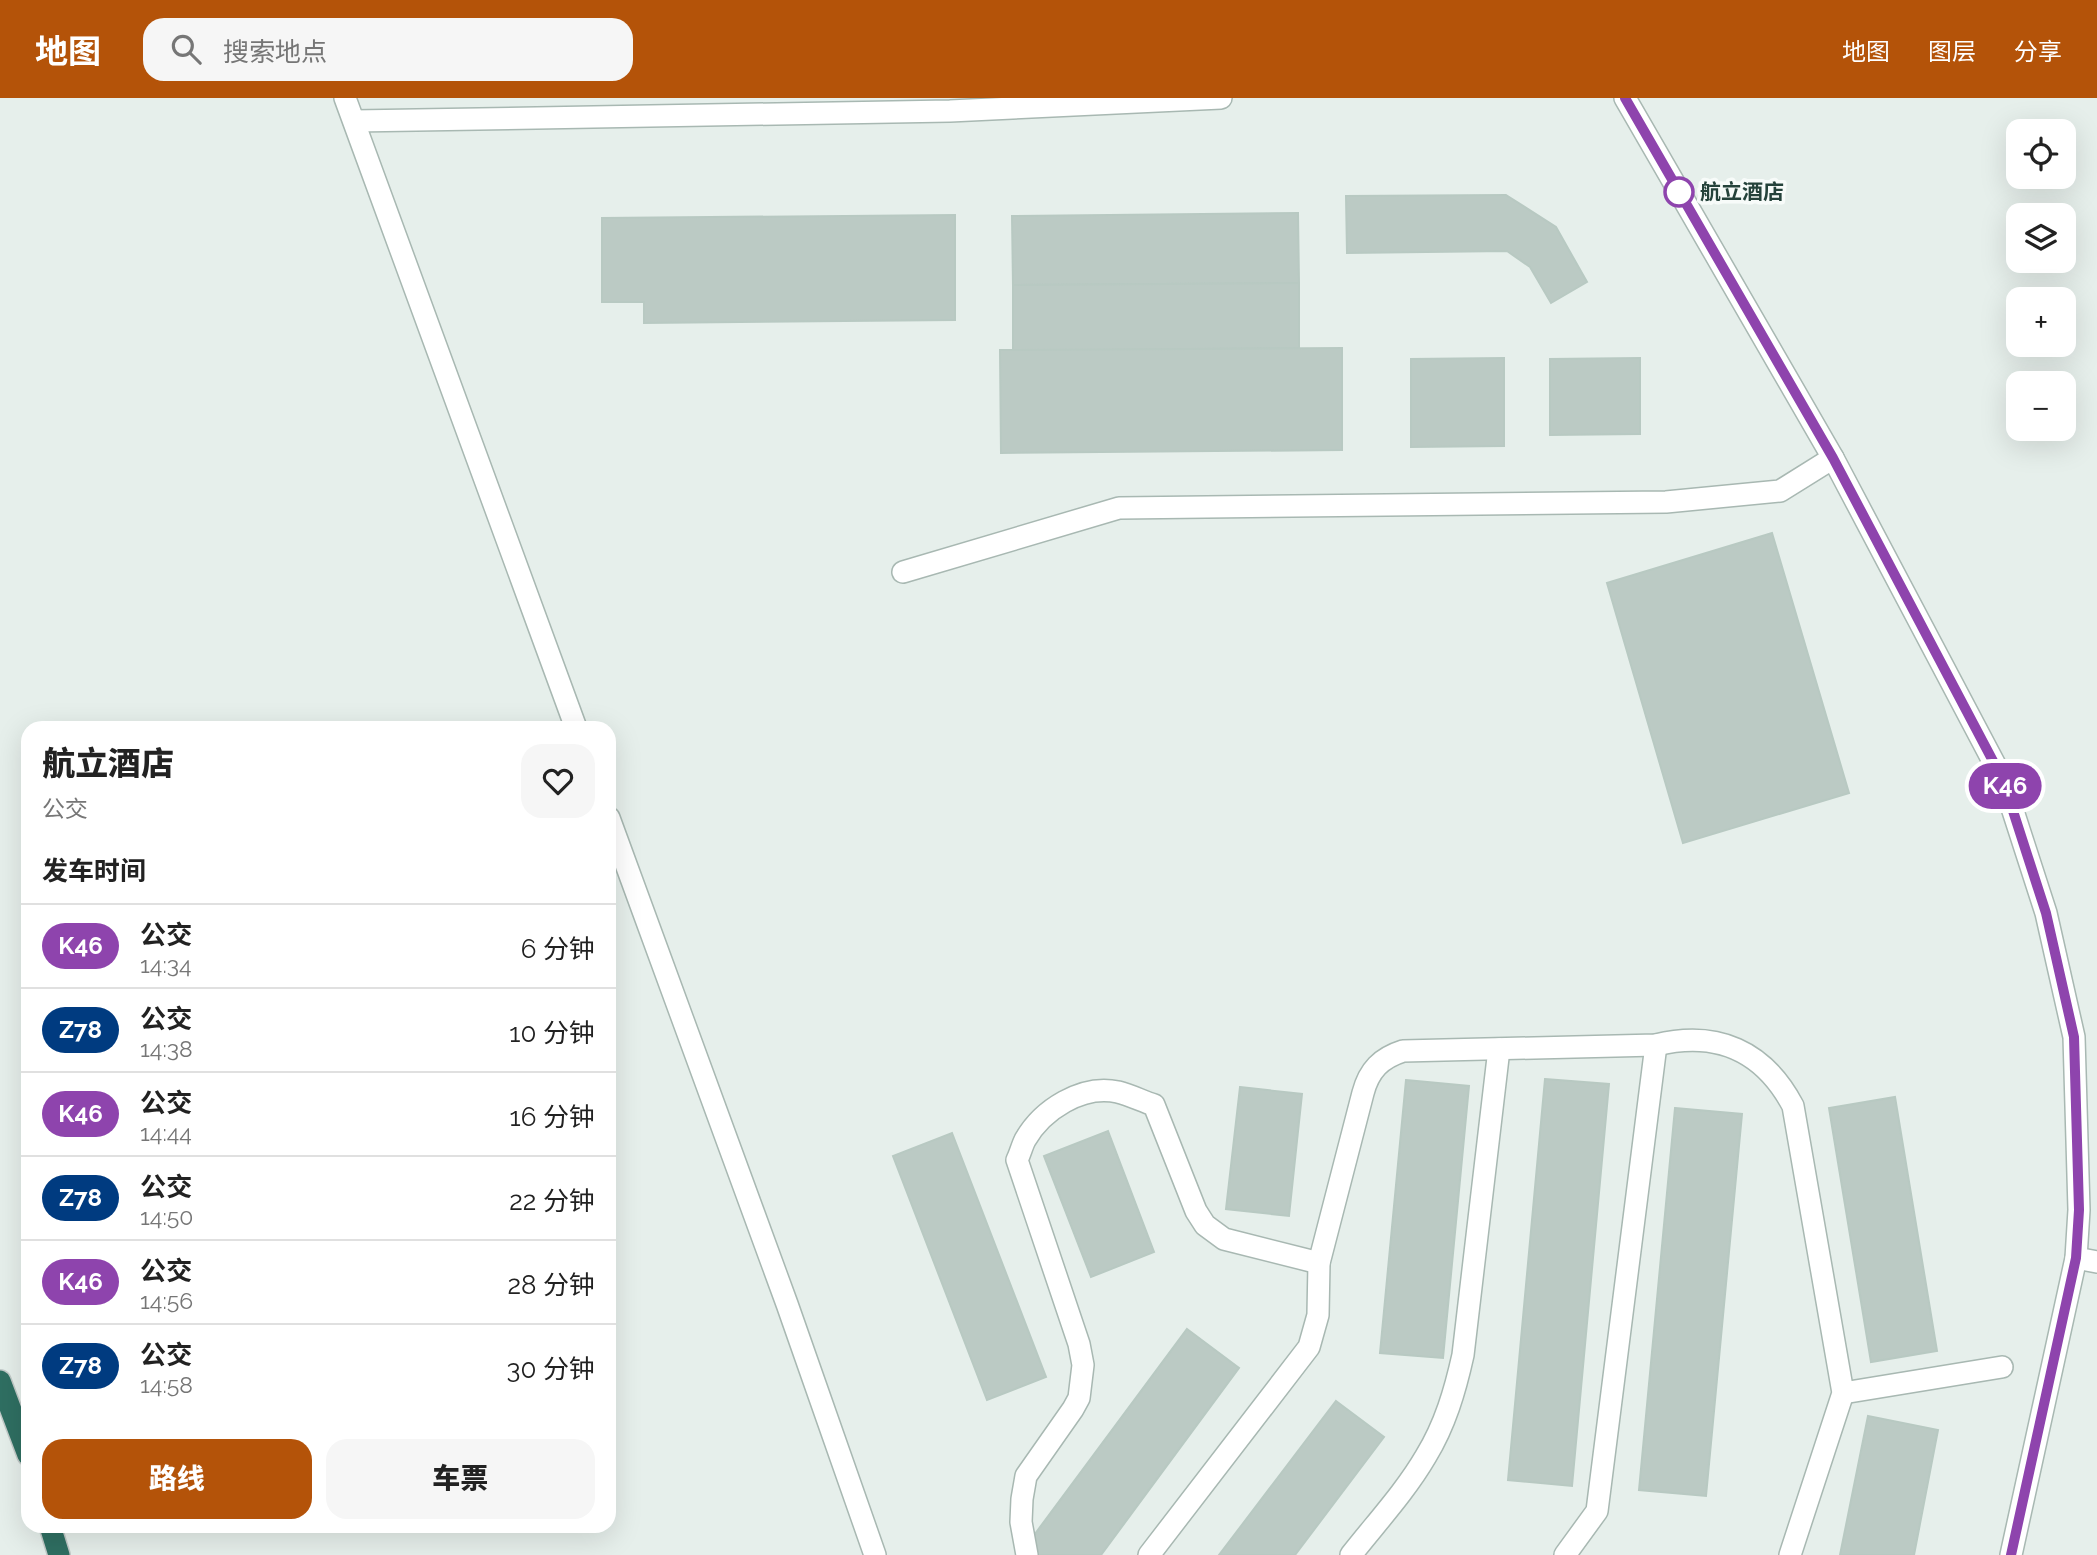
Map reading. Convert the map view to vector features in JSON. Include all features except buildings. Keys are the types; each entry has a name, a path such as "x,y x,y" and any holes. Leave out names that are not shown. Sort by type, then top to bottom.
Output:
{"highway":[{"path":"0,1381 21,1436"},
{"path":"52,1533 59,1555"}],"street":[{"path":"345,98 573,721"},
{"path":"354,121 1221,98"},
{"path":"1625,98 1833,458 2003,780 2046,913 2074,1037 2088,1212 2011,1555"},
{"path":"903,572 1119,508 1665,502 1780,491 1833,458"},
{"path":"616,837 782,1291 875,1555"},
{"path":"1149,1555 1309,1347 1318,1315 1319,1263 1366,1080 1373,1069 1392,1055 1403,1051 1656,1045 1687,1040 1719,1042 1756,1060 1784,1088 1793,1107 1843,1393 1790,1555"},
{"path":"1565,1555 1597,1511 1656,1045"},
{"path":"1351,1555 1426,1457 1454,1392 1463,1355 1499,1049"},
{"path":"1027,1555 1021,1522 1026,1476 1073,1409 1082,1386 1083,1365 1079,1344 1017,1160 1025,1140 1038,1122 1054,1108 1094,1092 1116,1092 1154,1105 1196,1211 1205,1225 1224,1239 1319,1263"},
{"path":"2076,1258 2097,1262"},
{"path":"1843,1393 2002,1367"}],"bus line":[{"name":"K46","path":"1625,98 1833,458 2003,780 2046,913 2074,1037 2079,1210 2076,1258 2011,1555"}],"place":[{"name":"航立酒店","path":"1679,192"}]}
